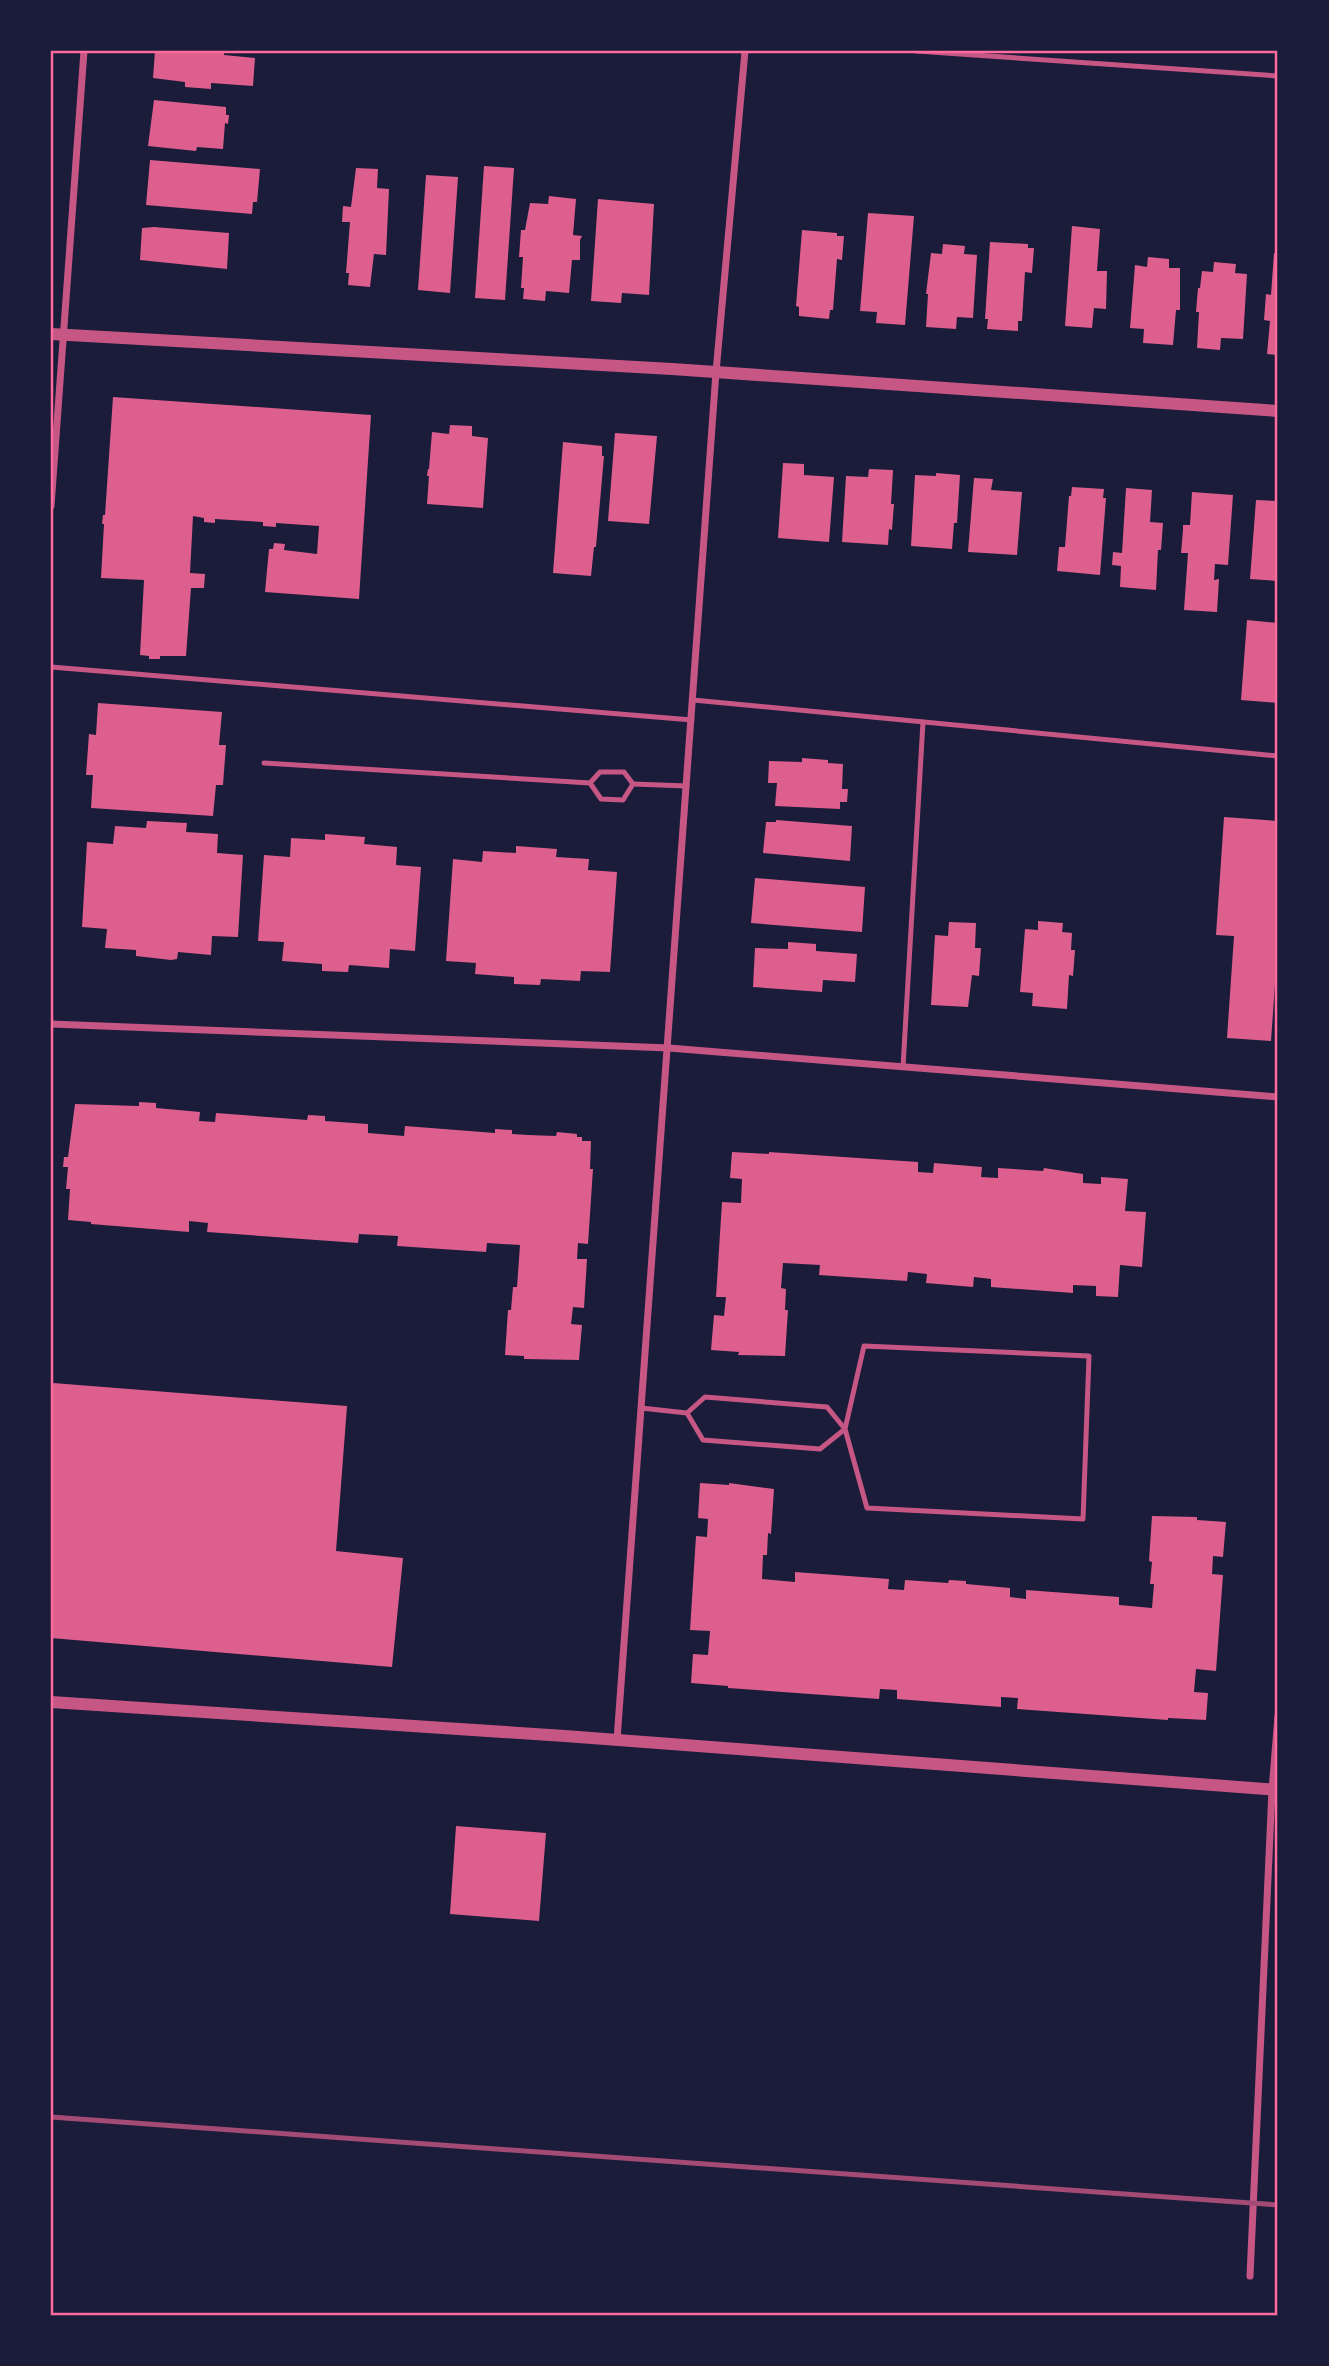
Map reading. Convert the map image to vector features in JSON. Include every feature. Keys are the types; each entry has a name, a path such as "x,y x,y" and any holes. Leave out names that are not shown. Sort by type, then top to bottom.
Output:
{"street":[{"path":"51,506 57,335 84,51"},
{"path":"617,1740 716,372 745,51"},
{"path":"57,335 716,372 1278,411"},
{"path":"51,1024 669,1048 1278,1097"},
{"path":"51,1702 617,1740 1275,1790"},
{"path":"1250,2276 1278,1716"}],"lane":[{"path":"916,51 1278,75"},
{"path":"51,667 692,720"},
{"path":"693,700 1278,756"},
{"path":"903,1067 923,722"},
{"path":"264,763 590,783"},
{"path":"590,783 600,772 624,772 633,784"},
{"path":"590,783 601,799 623,800 633,784"},
{"path":"633,784 687,786"},
{"path":"641,1408 687,1413 705,1397 827,1407 845,1429 867,1508 1083,1519 1089,1356 864,1346 845,1429 820,1449 703,1440 687,1413"}],"building":[{"path":"155,51 224,51 224,55 255,58 253,86 211,83 211,89 185,87 185,82 153,78"},
{"path":"154,100 226,107 226,115 229,115 228,124 225,123 223,149 197,147 196,151 148,146"},
{"path":"150,160 260,169 257,202 253,202 252,214 146,205"},
{"path":"484,166 514,168 505,300 475,298"},
{"path":"356,168 378,169 377,188 389,189 386,255 374,254 370,287 348,285 349,273 346,273 350,222 342,222 343,206 351,207"},
{"path":"426,175 458,177 450,293 418,290"},
{"path":"549,196 576,199 573,235 582,236 580,260 572,260 569,293 546,291 545,301 523,299 523,257 519,257 521,230 525,230 530,203 548,204"},
{"path":"598,199 654,204 649,295 622,293 621,303 591,301"},
{"path":"868,213 914,216 905,325 876,323 877,312 860,311"},
{"path":"1072,226 1100,229 1097,271 1107,271 1106,309 1094,308 1092,328 1065,326"},
{"path":"142,228 229,233 227,269 140,260"},
{"path":"802,230 844,236 842,260 837,259 833,310 830,310 829,319 799,316 799,307 796,306"},
{"path":"990,242 1028,244 1028,248 1034,248 1032,273 1025,272 1022,321 1018,321 1018,331 987,329 988,319 985,319"},
{"path":"943,244 965,246 964,254 977,255 973,318 957,317 956,329 926,327 926,294 931,253 942,254"},
{"path":"1274,253 1278,254 1278,355 1267,354 1270,321 1264,320 1266,294 1271,295"},
{"path":"1148,257 1169,259 1169,268 1180,268 1180,310 1176,310 1173,345 1143,343 1144,329 1130,328 1135,265 1147,267"},
{"path":"1214,262 1236,264 1235,273 1247,274 1243,339 1221,338 1220,350 1197,348 1198,288 1202,271 1213,272"},
{"path":"113,397 371,415 359,599 265,592 269,549 273,549 274,543 285,544 284,550 317,554 319,526 276,523 276,527 263,526 263,522 215,519 215,523 204,522 204,518 193,516 190,573 205,574 204,588 191,588 186,656 160,656 160,659 149,659 149,656 140,655 144,580 101,578 102,524 105,515"},
{"path":"450,425 472,426 472,436 488,438 483,508 427,504 432,432 449,434"},
{"path":"615,433 657,436 649,524 608,521"},
{"path":"563,442 602,446 604,456 591,576 553,573"},
{"path":"783,463 804,464 804,475 834,477 829,542 778,538"},
{"path":"869,469 893,470 891,504 894,504 888,545 842,542 846,476 868,477"},
{"path":"936,473 960,475 957,523 954,523 952,549 911,546 915,475 936,476"},
{"path":"974,478 993,479 991,490 1022,492 1017,555 968,552"},
{"path":"1072,487 1104,489 1103,498 1106,498 1100,575 1057,571 1059,547 1065,547"},
{"path":"1126,488 1152,490 1150,522 1163,523 1161,550 1158,550 1156,590 1120,587 1121,566 1112,565 1113,552 1122,553"},
{"path":"1192,492 1233,495 1228,565 1215,564 1214,580 1219,579 1217,612 1184,610 1188,553 1181,553 1183,525 1190,525"},
{"path":"1256,500 1278,501 1278,581 1250,579"},
{"path":"1247,620 1278,623 1278,703 1241,700"},
{"path":"98,703 222,712 219,745 226,745 223,785 216,785 213,816 91,808 93,775 86,775 89,734 96,735"},
{"path":"802,758 843,764 842,789 848,789 847,802 840,802 840,809 775,806 777,783 768,783 769,761 802,762"},
{"path":"1224,817 1278,821 1278,941 1271,1041 1227,1038 1234,936 1216,935"},
{"path":"776,820 852,826 850,861 763,853 766,822"},
{"path":"147,821 187,823 186,832 218,834 217,853 243,855 238,937 212,936 211,955 178,952 177,959 171,960 136,956 136,950 105,948 107,929 82,927 87,842 113,844 115,826 146,828"},
{"path":"325,834 365,837 364,844 397,847 396,865 421,867 415,951 390,949 389,968 349,965 348,972 322,971 322,964 282,961 284,942 258,941 264,855 290,857 291,838 325,840"},
{"path":"516,846 557,849 556,857 589,859 588,870 617,872 610,972 581,971 580,981 541,979 540,985 514,984 514,977 475,974 476,963 446,961 453,859 482,862 483,851 516,853"},
{"path":"755,878 865,887 862,932 751,923"},
{"path":"1038,921 1063,923 1062,932 1072,933 1071,950 1075,950 1073,976 1069,975 1067,1009 1032,1006 1033,993 1020,992 1025,929 1038,930"},
{"path":"949,922 976,923 975,948 981,948 979,976 972,975 968,1007 931,1005 935,935 948,936"},
{"path":"788,942 816,944 816,951 857,954 855,982 823,980 822,992 753,987 755,948 788,949"},
{"path":"139,1102 156,1103 156,1108 200,1112 199,1121 215,1122 216,1113 307,1120 308,1115 325,1116 325,1121 368,1124 368,1133 404,1136 405,1126 495,1133 495,1129 528,1135 556,1136 557,1132 577,1134 577,1137 582,1137 582,1141 591,1141 590,1169 593,1169 588,1244 578,1243 577,1259 587,1259 584,1308 573,1307 571,1324 582,1325 579,1360 524,1359 524,1356 505,1355 508,1310 511,1310 513,1287 517,1287 520,1245 487,1243 486,1252 397,1246 398,1236 359,1234 358,1243 207,1232 208,1223 189,1221 189,1232 68,1220 68,1167 63,1167 64,1157 68,1157 75,1104 139,1106"},
{"path":"732,1152 918,1162 918,1172 933,1173 934,1163 982,1167 981,1177 998,1178 998,1168 1043,1171 1044,1168 1083,1174 1083,1183 1101,1184 1101,1177 1128,1179 1125,1211 1146,1212 1142,1267 1120,1265 1118,1297 1096,1296 1096,1286 1073,1285 1073,1293 991,1287 991,1279 974,1277 973,1287 926,1283 927,1274 908,1272 907,1281 819,1275 820,1265 783,1263 781,1288 786,1289 785,1310 788,1310 785,1356 738,1355 739,1352 711,1350 714,1315 724,1316 726,1297 716,1297 722,1202 741,1203 742,1179 730,1178"},
{"path":"53,1383 347,1406 336,1551 403,1558 392,1667 51,1638"},
{"path":"700,1483 729,1483 774,1489 771,1534 768,1533 767,1555 763,1555 762,1579 795,1582 795,1572 889,1579 888,1589 904,1590 905,1580 948,1583 949,1580 966,1581 966,1584 1010,1588 1010,1597 1026,1599 1026,1590 1119,1597 1119,1605 1152,1608 1154,1584 1150,1584 1152,1562 1149,1561 1152,1516 1197,1517 1197,1520 1226,1522 1223,1557 1213,1556 1212,1574 1223,1575 1216,1671 1196,1669 1194,1692 1208,1693 1206,1720 1168,1720 1017,1709 1018,1698 1001,1697 1001,1707 897,1699 897,1690 880,1689 879,1699 691,1683 693,1654 708,1655 710,1631 690,1630 696,1536 707,1537 708,1519 698,1518"},
{"path":"456,1826 546,1833 539,1921 450,1914"}],"railway":[{"path":"51,2117 1278,2205"}]}
